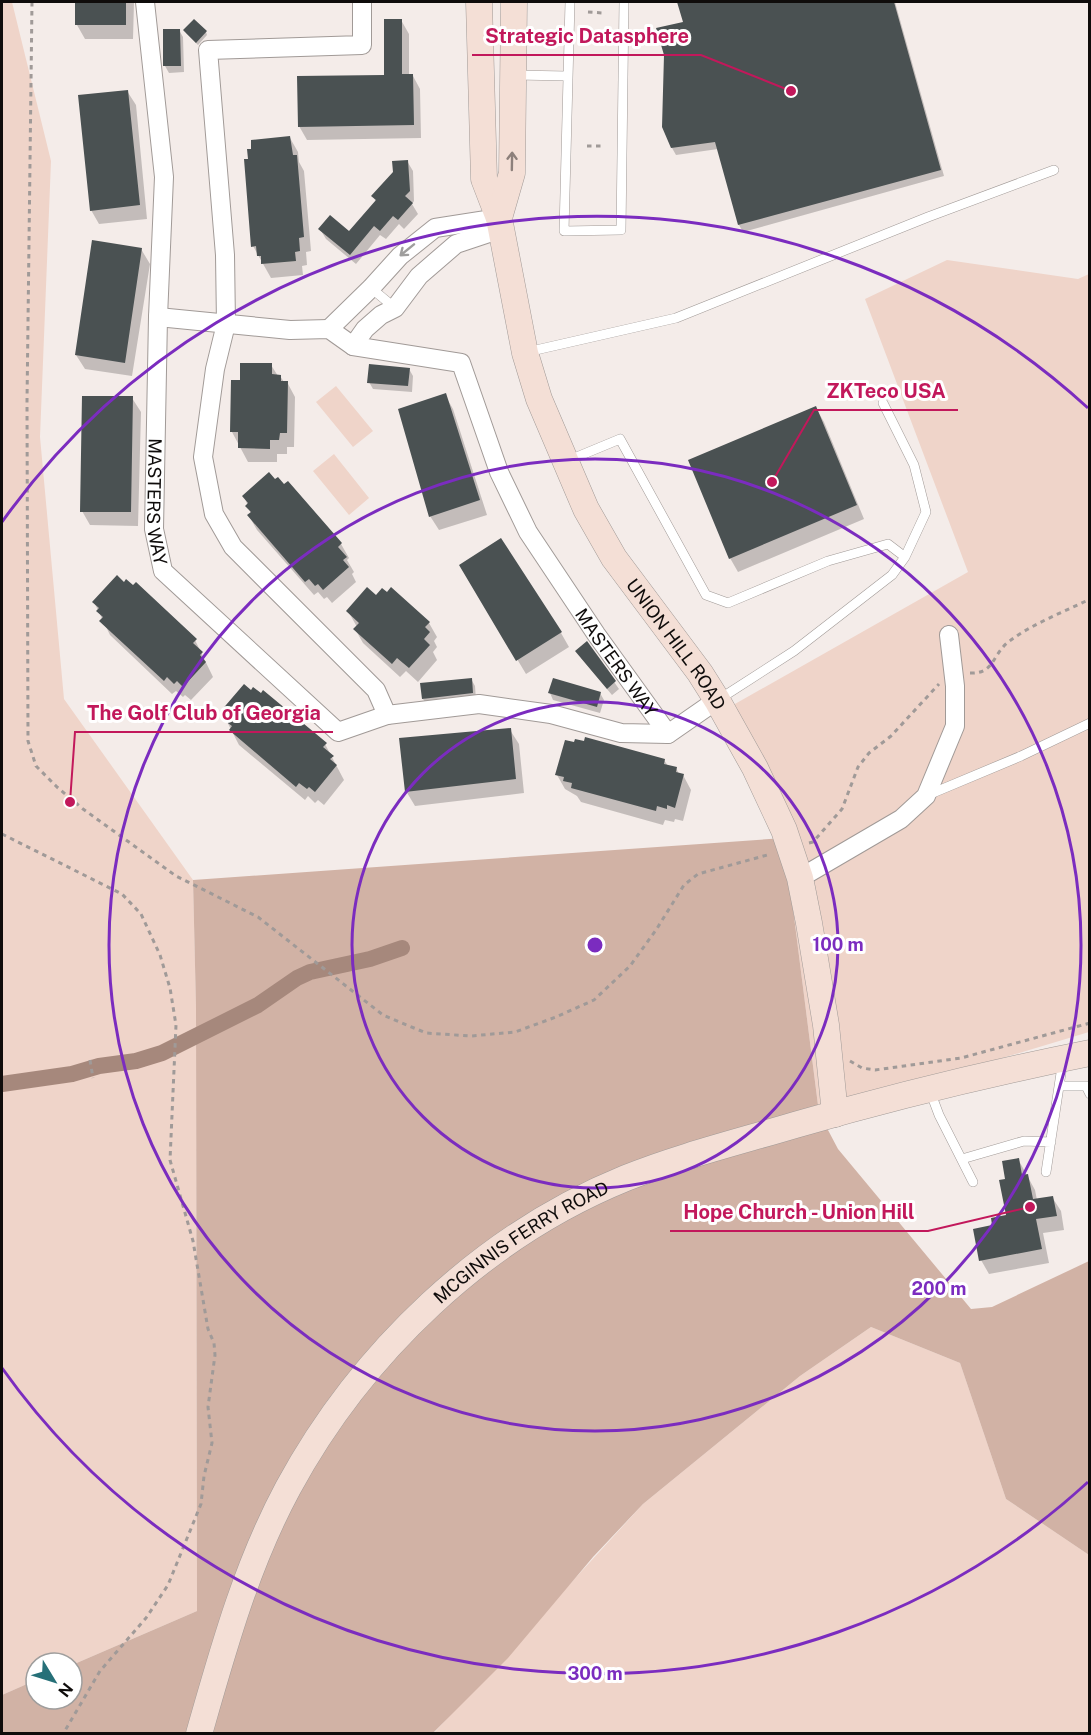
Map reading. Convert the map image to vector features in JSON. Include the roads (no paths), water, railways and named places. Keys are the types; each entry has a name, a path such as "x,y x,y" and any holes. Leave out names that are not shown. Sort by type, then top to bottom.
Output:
{"street":[{"path":"146,2 164,177 158,317 290,330 329,329 400,256 435,228 500,223"},
{"path":"362,2 362,45 208,50 225,255 226,324 215,369 203,457 213,514 233,547 376,690 387,715"},
{"name":"UNION HILL ROAD","path":"479,2 484,179 500,223 525,353 547,422 586,509 614,558 700,673 770,797 800,878 826,1025 835,1114"},
{"name":"UNION HILL ROAD","path":"500,223 512,173 513,2"},
{"path":"480,78 514,75"},
{"path":"353,346 364,329 381,315 395,308 419,276 456,244 500,223"},
{"path":"435,228 456,244"},
{"name":"MASTERS WAY","path":"158,317 154,529 163,571 338,732 387,715 479,704 551,714 621,733 668,734 717,700"},
{"name":"MASTERS WAY","path":"329,329 353,346 461,363 500,472 528,532 596,634 668,734"},
{"path":"800,878 901,819 926,796 956,726 950,635"},
{"name":"MCGINNIS FERRY ROAD","path":"199,1734 231,1625 260,1545 288,1488 318,1438 351,1391 386,1349 472,1269 530,1227 582,1199 674,1160 929,1089 1019,1066 1089,1053"}],"lane":[{"path":"570,2 564,231 621,230 624,2"},
{"path":"514,75 567,76"},
{"path":"525,353 676,318 928,217 1054,170"},
{"path":"371,288 395,308"},
{"path":"717,700 794,651 891,575 905,557 926,512 914,465 883,403"},
{"path":"565,462 620,439 706,595 728,603 828,561 888,544 905,557"},
{"path":"926,796 1022,756 1089,723"},
{"path":"1046,1172 1064,1058"},
{"path":"1060,1086 1086,1086 1089,1094"},
{"path":"929,1089 973,1182"},
{"path":"962,1159 1024,1141 1051,1142"}],"waterway":[{"path":"2,1084 72,1074 99,1066 136,1061 162,1053 258,1005 297,978 310,972 370,959 402,948"}],"place":[{"name":"Strategic Datasphere","path":"791,91"},
{"name":"ZKTeco USA","path":"772,482"},
{"name":"The Golf Club of Georgia","path":"70,802"},
{"name":"Hope Church - Union Hill","path":"1030,1207"}]}
